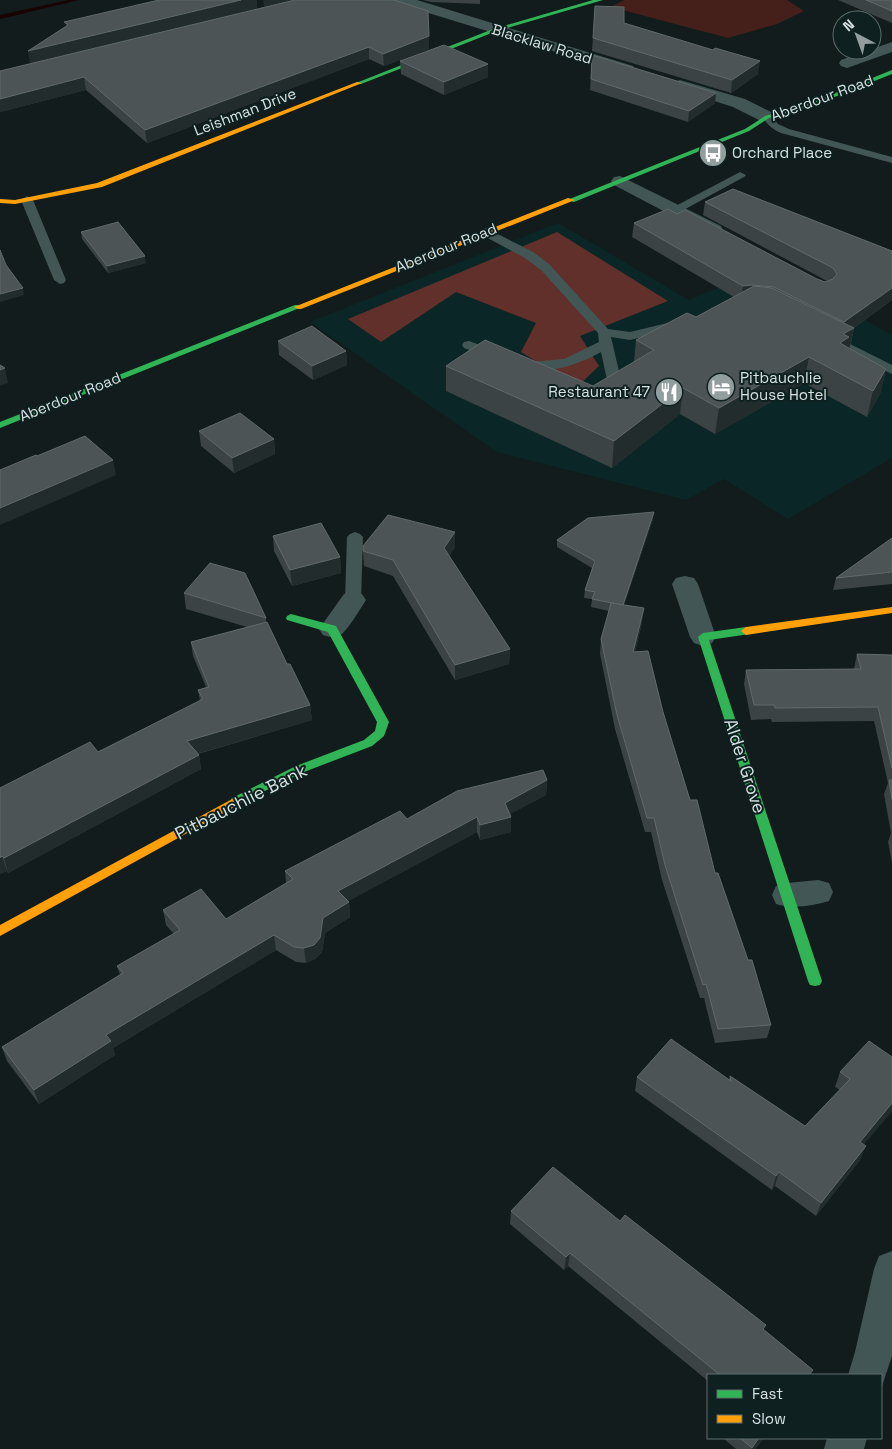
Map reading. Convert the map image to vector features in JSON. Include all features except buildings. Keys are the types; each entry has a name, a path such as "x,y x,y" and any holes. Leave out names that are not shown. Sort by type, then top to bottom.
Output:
{"street":[{"name":"Blacklaw Road","path":"401,0 643,74"},
{"name":"Leishman Drive","path":"0,201 15,202 99,185 495,30 600,0"},
{"name":"Aberdour Road","path":"847,63 892,48"},
{"name":"Aberdour Road","path":"0,425 486,232 620,181 746,130 767,116 810,105 892,72"},
{"path":"662,79 739,103 767,116"},
{"path":"620,181 727,237"},
{"name":"Alder Grove","path":"685,584 815,981"},
{"path":"291,618 332,629 353,600"},
{"path":"703,637 892,610"},
{"name":"Pitbauchlie Bank","path":"0,932 244,797 300,769 368,743 380,733 383,722 332,629"},
{"path":"787,895 818,892"},
{"path":"867,1374 892,1269"}],"lane":[{"path":"767,116 774,126 785,131 892,160"},
{"path":"674,210 740,175"},
{"path":"27,200 60,280"},
{"path":"486,232 529,255 546,267 605,338 614,380"},
{"path":"469,345 523,366 556,366 586,356 605,338 630,336 692,320"},
{"path":"814,330 892,370"},
{"path":"353,600 354,536"}],"shaded area":[{"path":"624,0 787,0 804,11 777,24 728,38 611,7"},
{"path":"558,223 689,300 768,266 892,335 892,458 788,519 724,479 686,500 497,452 310,322"},
{"path":"557,232 668,301 580,336 599,366 577,387 521,352 536,323 456,292 381,342 348,319"}],"waterway":[{"path":"0,17 76,0"}],"traffic: fast":[{"path":"359,83 495,30 600,0"},
{"path":"571,200 747,130 767,117 810,105 892,72"},
{"path":"0,425 298,307"},
{"path":"236,801 300,769 368,743 380,733 383,722 332,629 291,618"},
{"path":"746,631 703,637 815,981"}],"traffic: slow":[{"path":"0,201 15,202 99,185 359,83"},
{"path":"298,307 571,200"},
{"path":"746,631 892,610"},
{"path":"0,931 236,801"}],"place":[{"name":"Orchard Place","path":"713,153"},
{"name":"Pitbauchlie House Hotel","path":"721,387"},
{"name":"Restaurant 47","path":"669,392"}]}
